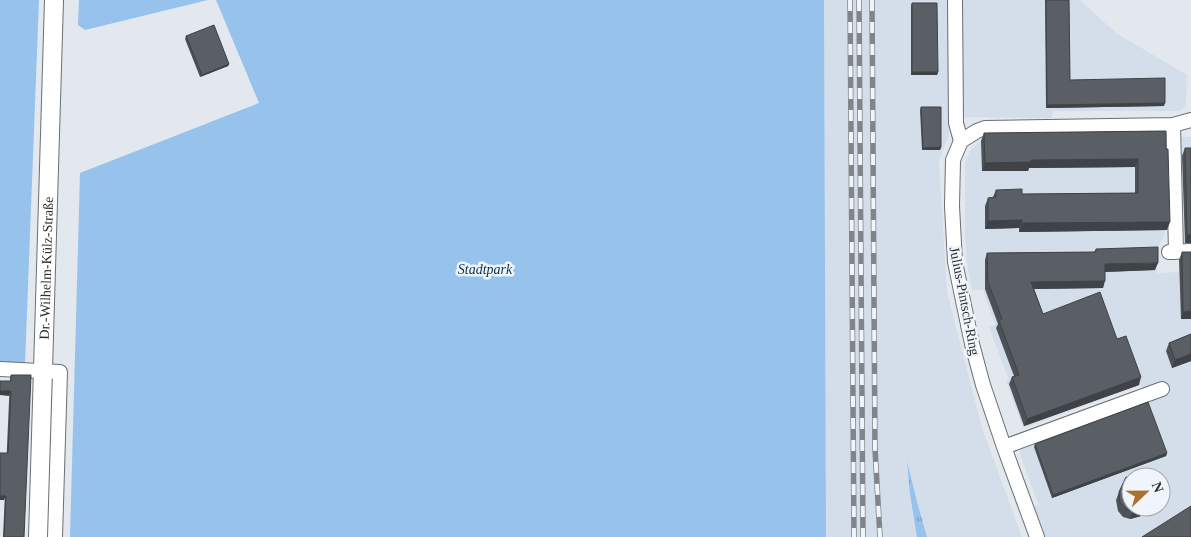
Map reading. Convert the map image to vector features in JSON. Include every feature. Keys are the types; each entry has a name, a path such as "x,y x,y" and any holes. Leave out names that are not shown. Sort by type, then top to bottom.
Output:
{"main road":[{"name":"Dr.-Wilhelm-Külz-Straße","path":"38,537 54,0"}],"street":[{"path":"955,0 956,124 961,141 977,130 985,128 1174,125 1191,120"},
{"path":"1174,125 1172,252 1191,252"},
{"name":"Julius-Pintsch-Ring","path":"961,141 953,160 952,206 955,262 977,360 1004,447 1037,537"},
{"path":"0,369 60,372 55,537"},
{"path":"1004,447 1162,389"}],"shaded area":[{"path":"824,0 948,0 949,135 939,160 947,292 982,428 1022,537 826,537"},
{"path":"961,0 1080,0 1116,33 1187,75 1186,105 1182,110 1178,111 1054,111 1051,118 962,117"},
{"path":"1179,137 1191,137 1191,245 1182,245"},
{"path":"1164,138 1165,233 1156,253 1157,273 1179,272 1179,257 1191,257 1191,537 1045,537 1034,507 1038,504 1018,448 1146,400 1141,385 1023,428 1006,381 1009,380 989,327 995,325 983,290 972,290 967,263 965,235 965,163 970,151 980,141"}],"green space":[{"path":"0,0 39,0 25,364 0,363"},
{"path":"79,0 208,0 85,30 78,25"},
{"name":"Stadtpark","path":"216,0 824,0 826,537 70,537 80,173 259,103"},
{"path":"907,461 917,502 927,537 917,537"}],"building":[{"path":"1046,0 1069,0 1070,80 1165,78 1165,103 1047,105"},
{"path":"912,3 937,3 938,72 912,72"},
{"path":"214,25 229,64 202,75 186,36"},
{"path":"921,107 941,107 941,147 923,148"},
{"path":"1166,131 1170,222 1022,223 1022,220 988,221 988,198 996,197 996,190 1022,189 1022,194 1138,193 1138,159 1031,160 1031,162 985,163 984,133"},
{"path":"1185,148 1191,148 1191,235 1187,235"},
{"path":"1158,247 1158,263 1105,264 1105,281 1031,282 1043,314 1100,292 1117,339 1126,336 1141,377 1027,419 1012,377 1019,375 999,321 1002,319 988,282 987,253 1096,252 1096,249"},
{"path":"1182,252 1191,252 1191,311 1183,312"},
{"path":"1191,334 1191,354 1175,360 1169,343"},
{"path":"11,375 31,375 24,537 4,537 6,496 0,496 0,453 8,453 11,391 0,391 0,381 11,381"},
{"path":"1148,402 1167,453 1129,467 1121,467 1121,470 1053,495 1035,444"},
{"path":"1121,488 1121,504 1120,503 1119,492"},
{"path":"1191,506 1191,537 1142,537"}],"railway":[{"path":"850,0 854,537"},
{"path":"859,0 863,537"},
{"path":"872,0 875,449 880,537"}]}
